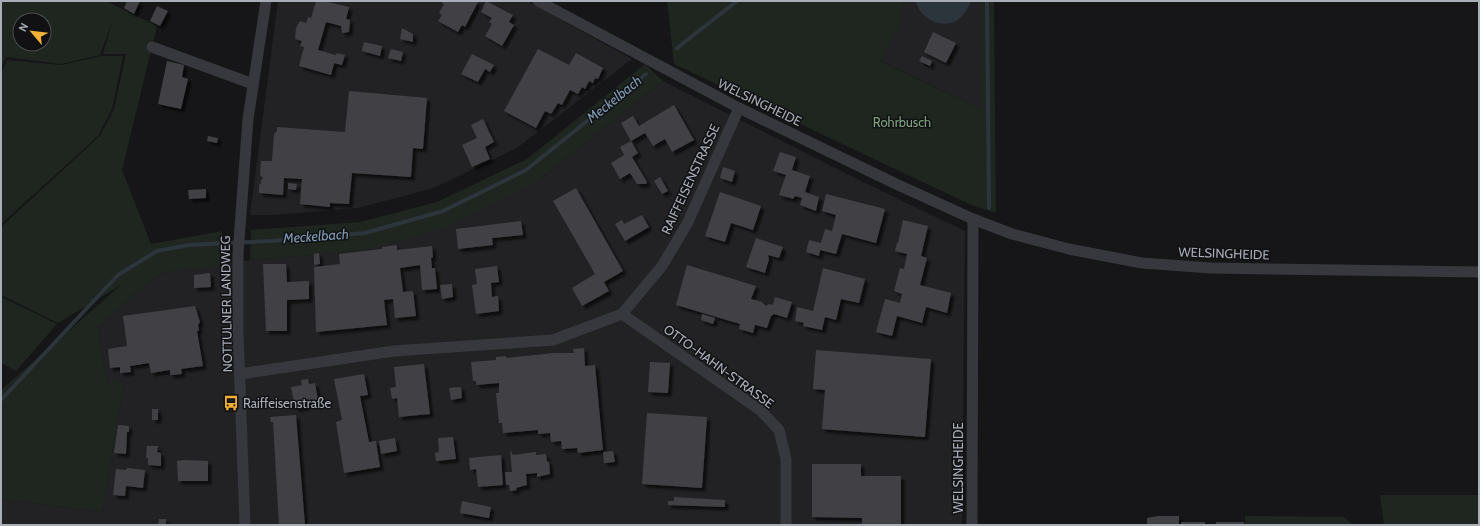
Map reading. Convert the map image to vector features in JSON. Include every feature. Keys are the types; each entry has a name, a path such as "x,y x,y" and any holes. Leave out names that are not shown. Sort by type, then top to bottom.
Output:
{"street":[{"name":"NOTTULNER LANDWEG","path":"245,525 238,254 248,119 266,1"},
{"name":"WELSINGHEIDE","path":"538,1 739,108 973,219 1012,234 1057,246 1142,263 1211,268 1479,272"},
{"path":"152,47 253,84"},
{"name":"RAIFFEISENSTRASSE","path":"240,374 394,351 553,340 622,314 662,266 687,224 739,108"},
{"name":"WELSINGHEIDE","path":"972,525 973,219"},
{"name":"OTTO-HAHN-STRASSE","path":"622,314 760,410 779,430 786,459 786,525"}],"shaded area":[{"path":"278,1 527,1 632,59 517,148 434,188 358,208 273,215 250,215"},
{"path":"904,1 981,1 981,109 879,60 900,24"},
{"path":"916,1 971,1 969,7 959,19 943,24 937,23 926,17 921,12"},
{"path":"663,81 861,181 965,231 962,525 1,525 1,499 102,512 124,382 107,383 98,328 141,288 162,273 250,260 359,251 539,180"}],"green space":[{"path":"1,1 106,1 157,26 122,170 151,244 222,231 222,265 162,273 141,288 98,328 107,383 124,382 102,512 1,499 1,390 121,285 58,323 1,295 1,227 99,137 114,110 126,54 103,54 113,20 100,55 61,64 6,57 1,68"},
{"name":"Rohrbusch","path":"667,1 904,1 900,24 880,61 981,109 981,1 994,1 996,213 974,206 674,64"},
{"path":"102,56 123,56 112,109 98,136 1,224 1,73 7,60 61,65"},
{"path":"645,64 663,81 539,180 442,229 359,251 250,260 251,230 360,222 437,202 527,159"},
{"path":"1,297 57,324 16,371 1,363"},
{"path":"1380,495 1479,495 1479,525 1384,525"},
{"path":"1245,516 1344,517 1353,525 1245,525"}],"building":[{"path":"127,1 140,1 134,14 124,8"},
{"path":"316,1 324,1 349,7 346,19 350,20 349,32 342,33 341,26 326,22 318,50 336,55 337,53 345,55 342,65 334,63 331,75 299,66 304,47 300,46 302,41 295,39 296,28 300,21 306,23 308,17 311,18"},
{"path":"443,1 478,2 465,27 462,25 458,32 438,21 442,15 439,13 444,4 442,3"},
{"path":"486,1 513,15 509,22 514,25 502,46 485,36 492,24 489,22 492,18 481,12"},
{"path":"157,6 168,11 160,26 150,21"},
{"path":"402,28 413,34 413,42 400,39"},
{"path":"933,32 956,43 946,63 924,52"},
{"path":"364,42 382,46 380,56 362,51"},
{"path":"391,49 403,52 401,61 388,58"},
{"path":"538,49 569,65 576,53 603,68 598,79 595,78 593,83 589,81 585,89 582,87 578,94 570,90 562,105 558,103 551,114 545,111 536,128 504,111"},
{"path":"472,54 494,65 490,72 485,69 478,82 461,74"},
{"path":"922,56 932,61 930,66 919,61"},
{"path":"167,61 184,65 182,77 188,79 181,109 158,104"},
{"path":"349,91 427,98 423,149 413,148 411,177 352,173 349,204 330,203 330,207 300,204 302,179 284,178 283,195 259,193 259,185 263,178 260,175 261,161 272,161 274,134 277,131 277,127 345,132"},
{"path":"674,105 694,140 672,152 665,139 653,146 645,133 631,141 621,123 633,116 639,126"},
{"path":"483,119 494,142 485,147 490,159 472,167 462,145 477,138 471,125"},
{"path":"208,136 218,138 217,143 207,141"},
{"path":"631,141 638,153 632,157 647,182 646,184 637,184 630,173 620,179 611,163 624,155 620,147"},
{"path":"780,152 796,157 792,170 810,176 805,192 819,197 816,211 800,205 802,198 795,196 793,199 779,195 786,175 773,171"},
{"path":"723,167 735,171 732,182 720,178"},
{"path":"660,177 668,191 662,194 654,181"},
{"path":"288,183 297,184 296,190 288,189"},
{"path":"576,188 623,271 604,282 609,291 582,306 572,288 595,274 553,201"},
{"path":"206,189 206,198 189,199 188,190"},
{"path":"720,192 761,206 753,230 731,223 725,242 705,236"},
{"path":"826,194 885,209 876,243 842,234 836,254 820,250 819,256 806,252 809,240 821,243 825,229 832,231 836,215 822,211"},
{"path":"642,215 649,227 625,241 615,224 622,220 624,224"},
{"path":"903,220 928,226 921,256 927,258 920,285 951,293 947,313 926,307 922,323 897,316 892,336 876,332 885,299 900,303 902,294 894,291 900,268 904,269 907,254 895,251"},
{"path":"521,221 523,235 492,238 493,245 458,249 456,229"},
{"path":"756,238 783,247 779,258 768,255 769,259 765,273 746,267"},
{"path":"397,245 397,250 432,246 432,268 435,268 437,289 422,290 420,265 400,268 403,292 413,291 416,316 395,318 393,299 384,300 387,325 316,332 314,267 340,264 339,254 382,249 382,247"},
{"path":"319,253 320,264 314,265 314,254"},
{"path":"263,264 286,264 287,282 309,281 309,299 287,300 287,331 266,331"},
{"path":"687,265 756,286 751,299 762,302 766,306 769,304 773,305 775,297 792,302 787,318 774,314 771,316 767,328 755,325 753,333 739,329 740,324 676,305"},
{"path":"497,266 499,282 491,283 492,297 498,296 499,311 476,314 472,285 477,284 475,269"},
{"path":"823,268 865,279 859,303 841,299 836,320 825,317 822,330 803,326 804,323 795,321 797,307 813,311"},
{"path":"210,273 211,287 194,288 194,275"},
{"path":"452,284 453,297 442,299 440,285"},
{"path":"195,306 200,322 198,325 199,331 197,331 203,366 181,369 182,374 170,375 170,370 151,373 149,363 130,366 131,372 120,373 120,367 110,368 108,349 127,346 123,316"},
{"path":"702,314 715,318 713,324 701,320"},
{"path":"584,348 585,366 595,365 603,450 578,453 577,448 562,449 561,441 551,442 550,433 538,434 538,430 503,433 502,423 499,423 496,393 499,393 499,383 476,385 476,381 473,381 471,362 496,360 496,357 506,356 506,358 554,353 574,353 573,349"},
{"path":"816,350 931,359 925,437 822,429 825,390 813,389"},
{"path":"650,362 670,363 668,393 648,392"},
{"path":"424,364 430,414 399,417 397,398 392,399 390,388 396,387 394,367"},
{"path":"364,374 368,395 360,396 369,442 376,441 380,467 344,473 336,422 342,420 334,379"},
{"path":"308,379 309,384 315,383 318,400 305,402 306,407 295,408 291,387 302,385 301,380"},
{"path":"461,387 462,398 451,400 449,388"},
{"path":"152,409 158,409 158,420 152,420"},
{"path":"647,413 707,417 702,488 642,484"},
{"path":"296,415 305,525 279,525 273,422 271,422 270,417"},
{"path":"118,425 129,426 129,432 127,432 126,454 114,453"},
{"path":"453,437 456,459 436,461 435,453 439,452 438,438"},
{"path":"395,438 397,451 381,454 379,441"},
{"path":"147,446 158,446 157,452 161,453 161,466 148,465 148,458 146,458"},
{"path":"510,450 513,455 536,452 536,455 546,454 547,462 549,461 550,474 537,477 537,473 526,474 527,485 516,488 517,490 510,491 509,485 506,485 505,472 512,472"},
{"path":"613,451 615,462 604,463 603,452"},
{"path":"501,455 503,485 478,487 476,469 470,470 469,458"},
{"path":"177,461 208,461 208,481 178,481"},
{"path":"812,464 861,464 861,476 901,476 901,525 862,525 862,518 812,517"},
{"path":"127,468 145,470 143,488 126,486 125,496 113,495 116,469 126,470"},
{"path":"674,497 725,500 725,507 668,505 668,501 674,501"},
{"path":"462,501 491,507 489,518 460,513"},
{"path":"1158,516 1179,516 1179,525 1147,525 1147,518"},
{"path":"159,519 166,519 166,525 158,525"},
{"path":"1181,522 1205,522 1205,525 1181,525"},
{"path":"1216,522 1244,522 1244,525 1216,525"}],"waterway":[{"name":"Meckelbach","path":"677,48 737,1"},
{"path":"987,1 989,208"},
{"name":"Meckelbach","path":"1,400 118,275 157,251 189,245 271,241 365,233 443,211 526,170 646,74"}],"place":[{"name":"Raiffeisenstraße","path":"231,403"}]}
